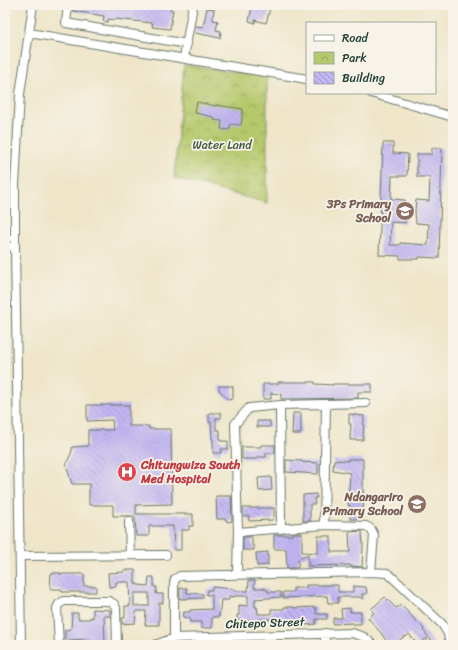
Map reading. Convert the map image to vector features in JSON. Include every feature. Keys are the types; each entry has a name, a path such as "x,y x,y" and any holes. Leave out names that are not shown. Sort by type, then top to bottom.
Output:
{"street":[{"path":"21,645 15,186 20,94 33,5"},
{"path":"68,5 66,23 187,44"},
{"path":"184,58 193,5"},
{"path":"29,33 306,79"},
{"path":"374,94 453,117"},
{"path":"5,247 15,246"},
{"path":"237,574 238,532 235,424 249,408 366,403"},
{"path":"324,525 326,404"},
{"path":"280,406 281,529"},
{"path":"129,521 130,555"},
{"path":"238,532 324,525 366,526 371,529 374,535 371,572"},
{"path":"20,556 166,555"},
{"path":"174,638 174,582 177,577 184,575 371,572 387,573 391,576 442,624 448,634 450,645"},
{"path":"59,645 57,608 59,604 64,601 109,601 114,604 116,608 117,645"},
{"path":"325,633 325,645"},
{"name":"Chitepo Street","path":"155,645 174,638 199,641 325,633 352,633 368,640 373,645"}],"green space":[{"name":"Water Land","path":"184,65 267,76 267,203 174,178"}],"building":[{"path":"74,5 105,7 106,5 122,5 143,8 143,5 171,5 170,10 173,10 170,29 152,27 153,23 115,19 108,19 108,22 103,21 104,16 73,11"},
{"path":"259,5 271,5 266,23 255,20 255,23 249,21 252,7 259,8"},
{"path":"207,8 214,9 213,20 218,21 216,30 221,31 220,38 195,33 196,26 203,27"},
{"path":"197,102 243,109 241,125 231,124 229,130 221,129 222,121 214,120 214,117 195,113"},
{"path":"383,143 393,143 393,153 408,154 407,176 392,176 391,199 405,200 406,212 405,223 391,222 390,245 400,245 400,243 428,245 429,224 416,223 415,210 416,200 429,201 430,177 417,177 417,154 432,154 432,148 442,148 439,258 419,257 419,259 400,259 400,256 379,255"},
{"path":"278,382 315,382 315,384 333,385 372,384 372,392 358,392 358,398 301,399 281,399 281,394 271,393 271,399 263,399 263,384 278,384"},
{"path":"219,386 233,386 233,399 228,400 219,390"},
{"path":"87,405 129,405 129,426 149,426 149,429 171,429 172,504 136,505 136,514 193,514 193,526 189,526 189,530 181,530 181,550 174,550 173,526 149,526 149,536 136,536 135,516 113,516 113,505 89,505 89,484 72,484 66,465 72,451 72,447 88,446 88,430 113,430 112,420 87,421"},
{"path":"209,413 221,413 221,418 216,418 216,430 220,430 220,441 228,441 228,449 221,449 221,453 213,453 213,439 211,422 209,422"},
{"path":"293,413 301,413 301,434 292,434"},
{"path":"349,414 364,416 363,440 350,440 351,424 349,424"},
{"path":"257,421 270,421 270,427 257,427"},
{"path":"261,445 275,445 275,453 266,453 266,457 257,457 257,459 242,459 242,447 261,447"},
{"path":"348,459 363,459 363,514 357,514 357,519 350,519 350,505 348,505 350,473 333,470 334,460 348,461"},
{"path":"286,460 318,463 318,474 286,472"},
{"path":"271,477 272,490 259,491 258,478"},
{"path":"316,494 317,498 314,498 315,504 310,504 310,521 303,521 303,495"},
{"path":"216,496 231,496 232,521 227,522 226,519 217,519"},
{"path":"243,508 274,508 274,518 272,520 249,521 249,516 243,516"},
{"path":"362,531 362,567 350,565 308,566 308,555 298,559 298,568 287,568 286,549 274,549 274,535 292,535 292,533 302,533 302,552 318,553 318,536 331,536 331,552 350,552 349,532"},
{"path":"243,537 252,537 252,545 254,546 254,550 243,550"},
{"path":"268,552 268,565 257,566 256,553"},
{"path":"124,570 135,570 135,584 138,585 148,586 149,577 154,577 154,587 157,587 156,594 163,594 163,603 159,603 159,625 145,625 146,611 136,611 135,623 122,624 122,618 125,618 125,606 130,606 129,582 116,582 116,586 109,587 108,573 124,572","holes":["134,593 149,593 149,606 134,606"]},
{"path":"51,573 84,574 84,586 96,586 96,592 62,592 61,589 50,589"},
{"path":"249,580 255,580 254,588 265,588 268,592 281,592 281,597 255,599 255,607 257,607 258,614 271,614 271,609 284,609 284,607 316,607 316,614 327,614 327,619 316,619 316,624 306,625 306,622 284,622 284,620 258,619 258,624 250,624 250,621 237,620 237,615 239,615 239,605 248,606 248,596 229,596 229,600 221,600 219,617 212,617 212,628 201,628 201,622 190,622 190,618 183,617 184,612 190,612 190,610 212,609 212,595 206,595 207,590 212,590 212,587 234,589 234,591 248,591"},
{"path":"306,585 338,585 338,592 353,592 353,586 366,587 367,594 362,594 363,600 360,597 338,597 338,603 328,603 327,596 283,598 283,592 293,592 293,588 306,588"},
{"path":"180,588 187,588 187,593 203,594 203,598 180,599"},
{"path":"385,597 396,608 401,605 424,629 423,630 435,645 427,645 427,638 418,645 409,634 393,645 389,645 368,618 374,613 371,609"},
{"path":"350,608 350,612 361,612 361,624 333,624 333,618 342,618 341,609"},
{"path":"93,609 110,610 110,616 104,616 105,645 90,645 90,639 65,640 65,630 71,629 72,613 78,613 78,619 90,619 90,617 93,618"}],"place":[{"name":"3Ps Primary School","path":"405,211"},
{"name":"Chitungwiza South Med Hospital","path":"127,472"},
{"name":"Ndangariro Primary School","path":"417,504"}]}
